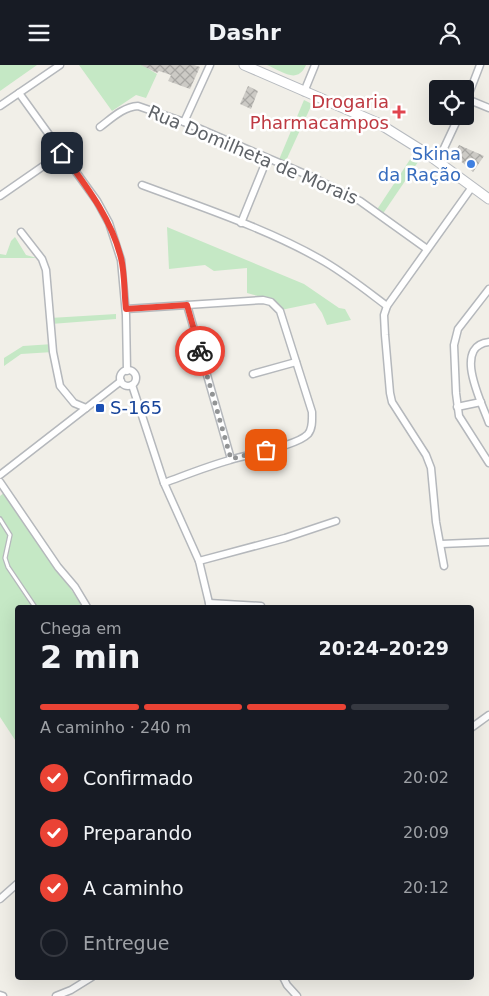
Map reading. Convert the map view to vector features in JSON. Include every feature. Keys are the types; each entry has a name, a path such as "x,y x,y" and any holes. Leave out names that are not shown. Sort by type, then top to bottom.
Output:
{"main road":[{"path":"244,65 378,123 438,161 489,199"}],"street":[{"path":"0,106 60,65"},
{"path":"184,122 210,65"},
{"path":"304,92 315,65"},
{"path":"474,81 480,65"},
{"path":"19,93 97,201 109,223 121,260 126,309 127,371"},
{"path":"474,104 489,108"},
{"name":"Rua Domilheta de Morais","path":"100,127 124,109 138,106 184,122 312,177 360,201 427,249"},
{"path":"438,161 455,125"},
{"path":"0,196 62,153"},
{"path":"241,223 267,159"},
{"path":"142,185 241,223 324,261 387,306"},
{"path":"444,566 436,522 431,468 422,448 392,402 384,315 387,306 472,187"},
{"path":"21,232 42,259 46,270 53,352 60,386 74,403 86,408"},
{"path":"489,289 458,329 454,345 458,416 489,463"},
{"path":"126,309 263,300 271,302 280,311 312,412 312,425 307,435 296,441 231,459 164,483"},
{"path":"187,305 231,459"},
{"path":"489,342 475,348 471,355 470,365 489,423"},
{"path":"253,375 296,362"},
{"path":"132,385 126,386 121,381 121,374 127,371 132,372 135,376 135,381 132,385 164,483 199,561 209,605"},
{"path":"0,475 121,381"},
{"path":"457,407 481,402"},
{"path":"0,482 58,567 76,587 86,605"},
{"path":"199,561 285,538 336,521"},
{"path":"441,544 489,542"},
{"path":"474,726 489,715"},
{"path":"0,899 15,886"},
{"path":"56,996 71,990 87,980"},
{"path":"284,980 297,996"}],"lane":[{"path":"0,519 10,535 6,558 8,567 34,605"}],"green space":[{"path":"0,65 37,65 0,91"},
{"path":"79,65 148,65 147,68 157,74 146,98 136,95 112,111"},
{"path":"267,65 306,65 298,74 289,75"},
{"path":"304,100 312,104 284,165 278,162"},
{"path":"413,155 420,159 382,215 376,211"},
{"path":"167,227 304,284 339,308 345,309 351,320 327,325 315,303 281,310 273,300 247,293 247,268 214,271 205,265 169,269"},
{"path":"15,237 26,255 37,258 0,258 0,254 6,255 11,241"},
{"path":"116,314 116,319 51,324 50,318"},
{"path":"53,344 53,352 21,354 4,366 4,358 23,346"},
{"path":"5,492 82,605 15,605 15,740 0,717 0,496"}],"building":[{"path":"141,65 194,65 200,67 190,89 168,81 171,75 159,71 157,73"},
{"path":"248,86 258,91 251,109 240,104"},
{"name":"Skina da Ração","path":"459,145 484,156 473,172 454,155"}],"way so far":[{"path":"200,351 231,459 266,450"}],"place":[{"name":"Drogaria Pharmacampos","path":"399,112"},
{"name":"Skina da Ração","path":"471,164"},
{"name":"S-165","path":"100,408"}],"route":[{"path":"62,153 97,201 109,223 121,260 126,309 187,305 200,351"}]}
